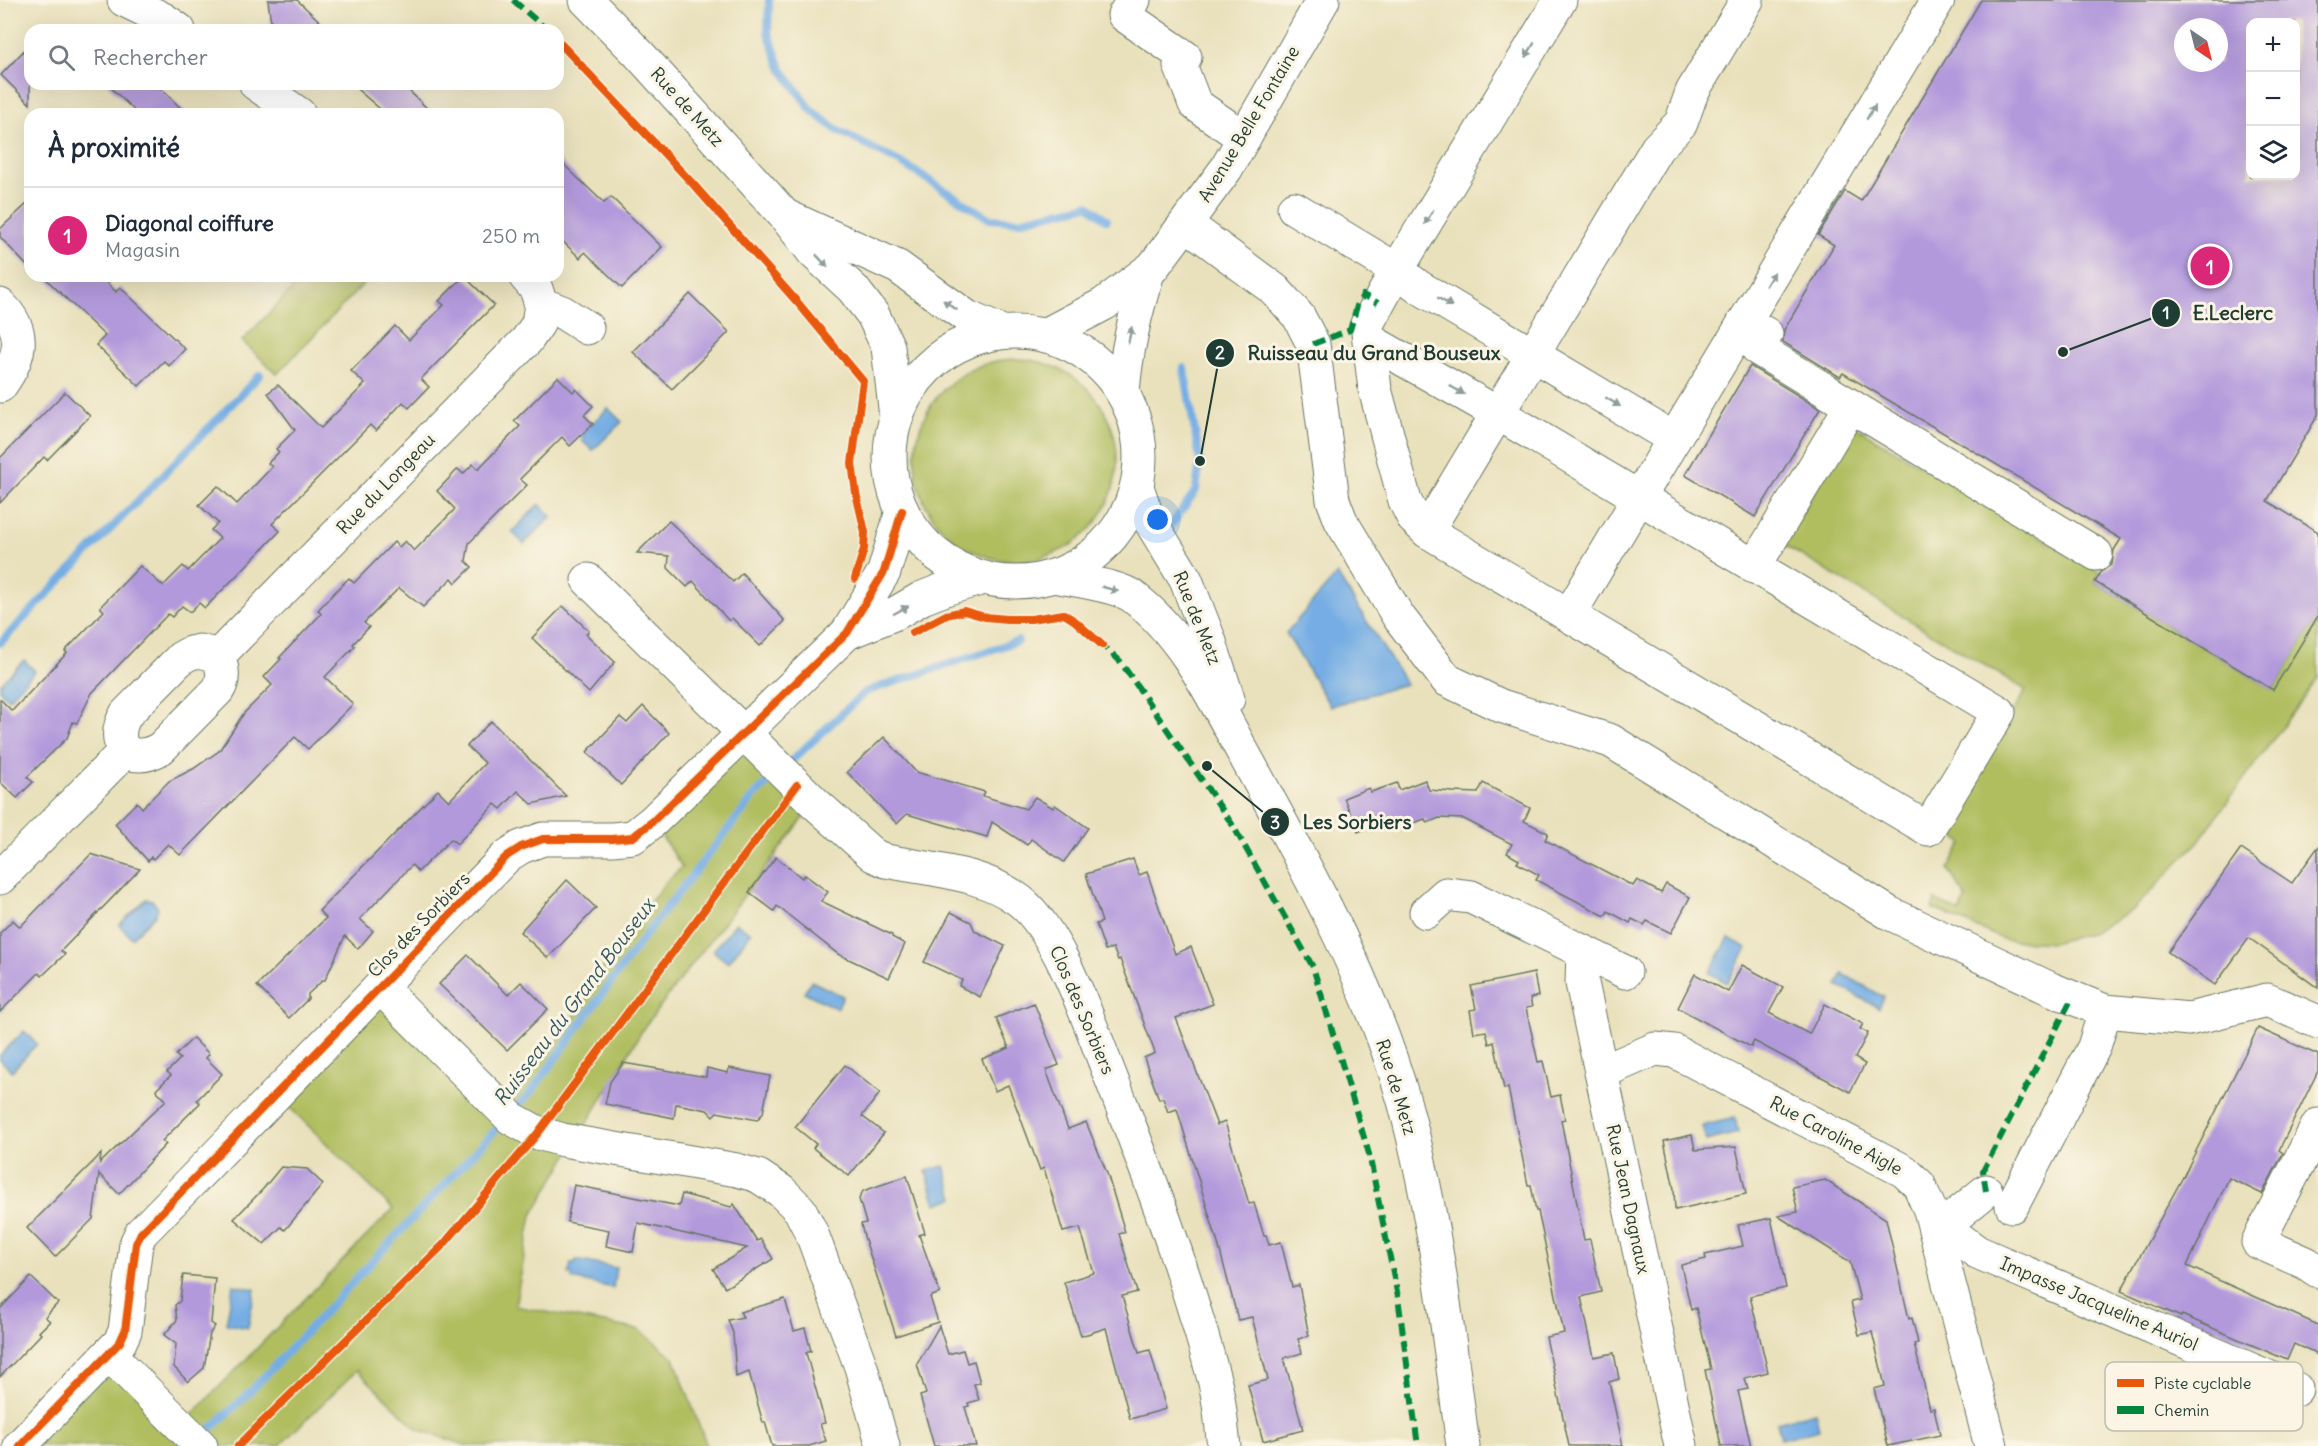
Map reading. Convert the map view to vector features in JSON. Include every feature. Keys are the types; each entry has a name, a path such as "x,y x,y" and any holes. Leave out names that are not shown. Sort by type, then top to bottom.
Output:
{"street":[{"path":"124,0 170,24"},
{"name":"Rue de Metz","path":"586,0 638,53 785,216 814,253 853,289 873,315 888,347 897,417"},
{"path":"1134,0 1124,15 1185,57 1180,65 1195,104 1244,138"},
{"name":"Avenue Belle Fontaine","path":"1045,334 1104,304 1148,273 1226,169 1323,0"},
{"path":"1369,340 1499,414 1638,499 1999,712 1928,830 1427,531 1414,519 1405,501 1376,389 1369,340 1367,324 1397,270 1560,0"},
{"path":"1427,531 1657,148 1681,123 1692,92 1747,0"},
{"path":"1569,615 1938,0"},
{"path":"265,90 290,108"},
{"path":"1294,208 1397,270 1419,287 1674,439"},
{"name":"Rue de Metz","path":"785,216 898,267 967,317 1002,332"},
{"path":"1186,224 1275,290 1299,317 1313,344 1333,500 1341,521 1398,616 1447,680 1502,706 1611,741 1889,913 2105,1011 2189,1019 2266,1000 2318,1022"},
{"name":"Avenue Belle Fontaine","path":"1124,393 1125,359 1148,273"},
{"path":"530,282 536,289 541,304 562,312 587,328"},
{"name":"Rue du Longeau","path":"218,656 527,340 538,324 541,304"},
{"path":"0,305 16,331 20,351 12,370 0,386"},
{"path":"1744,322 1766,334 1758,349 2096,554"},
{"path":"1002,332 1045,334 1085,353 1103,367 1124,393 1136,423 1141,455 1137,487 1125,517 1106,542 1082,562 1053,576 1030,581 984,578 958,568 936,554 917,534 902,511 894,489 890,465 891,441 897,417 912,385 937,359 967,341 1002,332"},
{"path":"1754,567 1851,405"},
{"name":"Rue de Metz","path":"1137,487 1147,516 1186,580 1209,639 1244,755"},
{"name":"Clos des Sorbiers","path":"20,1446 120,1342 125,1331 136,1244 141,1233 514,851 543,839 633,837 652,822 847,633 884,572 902,511"},
{"name":"Rue de Metz","path":"1053,576 1087,582 1129,594 1161,622 1192,662 1316,886 1339,934 1375,1020 1403,1100 1420,1166 1441,1270 1463,1446"},
{"name":"Clos des Sorbiers","path":"847,633 896,613 922,598 984,578"},
{"name":"Clos des Sorbiers","path":"588,580 783,771 873,855 886,861 982,880 1020,901 1035,915 1051,937 1087,1017 1145,1166 1215,1381 1224,1446"},
{"path":"208,652 218,656 223,674 222,684 218,690 161,748 142,756 125,751 118,733 126,714 181,658 190,653 208,652"},
{"path":"0,878 125,751"},
{"path":"1426,912 1446,894 1471,897 1625,972"},
{"name":"Rue Jean Dagnaux","path":"1583,951 1582,983 1681,1446"},
{"name":"Clos des Sorbiers","path":"380,987 509,1114 538,1133 563,1140 737,1170 758,1176 781,1191 800,1210 812,1234 861,1367 883,1446"},
{"path":"1936,1232 1999,1199 2094,1047 2105,1011"},
{"name":"Rue Caroline Aigle","path":"1602,1072 1655,1049 1674,1051 1904,1171 1919,1185 1930,1210 1991,1446"},
{"path":"2318,1125 2258,1242 2306,1263 2318,1271"},
{"name":"Impasse Jacqueline Auriol","path":"1936,1232 1961,1240 1977,1252 2233,1362"},
{"path":"109,1354 194,1439"}],"green space":[{"path":"299,282 365,282 277,374 242,341"},
{"path":"1016,359 1036,361 1055,367 1072,376 1094,396 1109,421 1115,440 1117,460 1115,480 1109,499 1100,516 1080,538 1055,553 1036,559 1016,561 996,559 977,553 960,544 938,524 923,499 917,480 915,460 917,440 923,421 932,404 952,382 977,367 996,361"},
{"path":"1854,426 2100,572 2095,582 2273,690 2318,616 2318,678 2198,842 2134,909 2093,932 2052,943 2005,940 1932,908 1935,900 1960,912 1966,898 1948,869 1963,842 1942,828 2026,690 1782,544"},
{"path":"744,733 815,803 645,1026 532,1215 515,1306 640,1330 674,1358 707,1446 468,1446 417,1429 357,1370 279,1446 20,1446 109,1354 181,1426 393,1209 276,1094 380,987 496,1102 564,1034 611,954 665,883 682,867 652,822"}],"water":[{"path":"608,408 622,422 593,450 582,441 584,432"},
{"path":"539,504 552,516 524,544 512,532"},
{"path":"1337,574 1406,684 1330,706 1286,633"},
{"path":"24,660 35,671 9,699 0,691 0,684"},
{"path":"146,899 152,900 158,908 155,915 132,938 119,925"},
{"path":"736,923 751,933 728,963 713,951"},
{"path":"1729,938 1747,948 1727,983 1709,973"},
{"path":"1843,974 1884,997 1879,1008 1837,985"},
{"path":"811,981 843,996 837,1009 804,992"},
{"path":"24,1031 37,1044 12,1071 0,1060 0,1055"},
{"path":"1735,1118 1738,1133 1706,1141 1702,1126"},
{"path":"944,1166 954,1198 936,1204 926,1171"},
{"path":"576,1260 616,1268 613,1288 572,1279 572,1275 569,1274 571,1263 575,1264"},
{"path":"233,1285 255,1289 248,1328 226,1324"},
{"path":"1815,1412 1819,1429 1781,1439 1777,1422"}],"building":[{"path":"268,0 297,0 323,24 271,24"},
{"path":"1981,0 2318,0 2318,415 2267,501 2318,532 2318,616 2273,690 2095,582 2101,572 2112,564 2114,550 2121,539 1843,373 1840,377 1783,342 1784,330 1834,245 1818,235 1845,191 1861,201"},
{"path":"24,50 24,90 30,90 30,104 1,75"},
{"path":"113,90 162,90 181,108 132,108"},
{"path":"358,90 408,90 427,108 379,108"},
{"path":"564,165 604,203 611,197 662,247 622,288 585,252 580,258 564,243"},
{"path":"24,207 24,263 0,237 0,229"},
{"path":"49,282 106,282 116,292 120,287 185,349 169,366 164,361 139,386 96,345 105,336"},
{"path":"458,282 470,282 494,305 421,379 429,387 409,408 403,402 376,431 370,425 272,524 280,531 205,608 199,603 190,612 182,606 172,617 168,614 92,693 77,723 73,722 67,738 27,777 33,782 17,798 0,782 0,699 12,711 104,611 100,607 140,566 163,586 183,566 188,571 220,538 211,530 218,523 199,505 218,486 237,504 272,467 268,463 279,452 276,449 295,430 268,393 278,385 321,428 365,384 351,371 395,326 409,340 444,305 439,301"},
{"path":"690,294 729,332 672,389 633,352"},
{"path":"1750,366 1820,409 1755,517 1685,475"},
{"path":"558,377 573,392 576,389 593,406 584,415 593,424 570,446 562,437 520,479 527,485 469,543 466,561 472,567 456,583 452,578 423,607 399,588 364,623 369,627 353,644 355,646 325,677 353,704 308,749 295,737 180,855 168,844 148,861 115,824 137,802 142,808 169,781 193,769 219,751 244,713 272,685 264,677 321,614 318,610 349,578 354,583 394,542 399,547 405,541 414,551 455,509 437,491 458,469 463,474 473,464 478,469 520,426 514,421"},
{"path":"65,392 90,416 47,460 44,457 0,503 0,458"},
{"path":"669,521 733,582 742,573 785,621 760,646 732,618 729,621 693,581 687,587 668,568 669,556 637,553"},
{"path":"563,606 589,631 586,634 615,662 589,693 532,638"},
{"path":"643,706 669,733 621,785 587,752 620,717 627,723"},
{"path":"491,721 566,796 532,804 518,791 501,809 495,804 457,844 451,839 418,872 412,865 360,919 373,931 358,949 345,936 325,980 308,994 308,999 289,1018 257,986 326,918 319,911 438,790 449,801 485,763 467,746"},
{"path":"884,737 916,772 985,792 983,796 1026,809 1035,797 1053,808 1055,805 1088,828 1064,862 1031,839 1027,845 992,822 987,837 907,814 897,824 847,772"},
{"path":"1425,780 1429,790 1453,792 1478,793 1483,783 1530,808 1524,821 1548,833 1545,840 1633,886 1637,880 1661,893 1666,884 1690,897 1671,933 1647,921 1644,925 1632,919 1630,923 1608,911 1605,916 1536,880 1539,875 1517,863 1519,860 1507,853 1512,844 1464,819 1439,818 1427,823 1425,819 1413,823 1411,821 1386,830 1384,826 1372,831 1370,827 1358,832 1344,798 1369,788 1371,792 1397,783 1399,790"},
{"path":"2318,847 2318,988 2249,938 2215,985 2168,952 2241,849 2292,883"},
{"path":"91,854 140,869 61,951 65,954 42,976 39,973 0,1012 0,933 13,920 20,927"},
{"path":"776,857 802,878 805,875 828,892 821,901 892,935 905,944 889,978 838,954 777,906 774,911 749,892"},
{"path":"1133,859 1139,875 1147,872 1175,954 1191,947 1213,1004 1176,1018 1217,1125 1225,1122 1249,1204 1254,1203 1269,1245 1281,1242 1292,1287 1299,1285 1309,1336 1298,1339 1302,1353 1284,1358 1303,1430 1263,1441 1248,1385 1268,1380 1252,1317 1238,1320 1219,1247 1177,1109 1168,1112 1163,1098 1159,1099 1144,1058 1155,1053 1120,959 1118,960 1113,948 1105,950 1096,924 1102,922 1086,874"},
{"path":"567,880 596,908 548,958 520,932"},
{"path":"951,912 971,922 975,931 1005,946 980,997 959,986 962,980 924,962"},
{"path":"468,955 508,995 521,982 548,1009 507,1050 439,984"},
{"path":"1742,965 1783,987 1769,1013 1809,1034 1825,1004 1863,1024 1860,1029 1868,1033 1855,1058 1865,1064 1850,1092 1754,1041 1751,1047 1678,1008 1695,974 1728,992"},
{"path":"1534,973 1538,996 1530,998 1532,1007 1526,1008 1538,1062 1543,1061 1551,1097 1560,1095 1565,1119 1561,1120 1584,1240 1590,1239 1601,1292 1581,1297 1594,1357 1614,1353 1619,1379 1609,1382 1623,1446 1569,1446 1546,1337 1564,1333 1538,1211 1536,1211 1531,1185 1528,1185 1508,1088 1504,1089 1494,1042 1489,1044 1486,1031 1474,1033 1470,1010 1476,1009 1471,986"},
{"path":"1034,1003 1059,1065 1046,1070 1068,1129 1086,1122 1107,1173 1125,1232 1119,1234 1137,1292 1122,1296 1139,1353 1150,1350 1166,1409 1130,1419 1106,1328 1081,1336 1064,1282 1094,1273 1080,1228 1063,1232 1044,1168 1040,1170 1008,1085 995,1091 982,1059 1009,1048 996,1018"},
{"path":"2258,1028 2318,1055 2318,1071 2279,1150 2283,1153 2262,1194 2229,1178 2187,1266 2318,1325 2318,1355 2294,1344 2287,1360 2121,1291 2184,1175"},
{"path":"193,1038 209,1054 206,1058 222,1074 197,1100 200,1103 162,1141 166,1144 119,1194 99,1174 93,1219 55,1257 27,1228 101,1154 100,1163 166,1100 156,1090 171,1075 167,1072 180,1059 176,1055"},
{"path":"623,1063 706,1077 707,1068 728,1073 729,1068 770,1076 763,1113 757,1120 717,1112 713,1116 707,1110 676,1104 674,1118 605,1104 610,1082"},
{"path":"845,1065 880,1093 862,1116 884,1133 849,1176 813,1148 816,1144 795,1127"},
{"path":"1692,1135 1695,1150 1736,1147 1746,1194 1675,1210 1674,1189 1664,1141"},
{"path":"281,1167 307,1169 323,1184 285,1230 281,1227 264,1244 234,1219"},
{"path":"907,1176 925,1233 919,1235 940,1293 930,1297 938,1322 896,1336 863,1233 861,1224 866,1223 859,1199 863,1191"},
{"path":"1825,1180 1886,1219 1909,1319 1912,1318 1918,1343 1914,1344 1930,1409 1934,1408 1940,1435 1888,1446 1874,1389 1885,1386 1872,1332 1859,1335 1851,1302 1860,1300 1850,1262 1778,1216 1798,1212 1792,1187"},
{"path":"574,1185 679,1206 682,1194 731,1207 734,1204 757,1241 761,1239 773,1259 725,1288 713,1269 747,1248 638,1223 633,1252 606,1246 609,1230 567,1222"},
{"path":"1771,1218 1786,1288 1750,1296 1768,1372 1745,1378 1748,1389 1738,1391 1751,1446 1721,1446 1705,1370 1711,1369 1696,1308 1691,1310 1681,1265 1706,1259 1705,1255 1743,1246 1738,1225"},
{"path":"183,1275 215,1278 211,1323 215,1326 210,1333 204,1368 188,1382 174,1367 176,1344 164,1335 177,1320 175,1305 180,1301"},
{"path":"31,1277 58,1303 45,1317 50,1321 39,1332 41,1334 0,1377 0,1309"},
{"path":"785,1299 794,1331 805,1328 811,1351 806,1353 825,1423 820,1424 826,1441 809,1446 772,1446 749,1372 736,1377 733,1333 728,1320 743,1317 740,1312"},
{"path":"939,1326 948,1354 963,1350 967,1363 974,1361 980,1383 974,1384 979,1400 968,1403 969,1406 965,1407 976,1446 934,1446 920,1396 926,1394 917,1364"}],"waterway":[{"name":"Ruisseau du Grand Bouseux","path":"769,0 768,32 781,68 811,110 837,130 903,164 990,219 1019,221 1088,205 1107,220"},
{"name":"Ruisseau du Grand Bouseux","path":"1173,523 1196,490 1200,461 1184,368"},
{"path":"0,643 260,375"},
{"name":"Ruisseau du Grand Bouseux","path":"786,766 865,692 1018,641"},
{"name":"Ruisseau du Grand Bouseux","path":"513,1111 532,1091 646,934 756,794 777,775"},
{"name":"Ruisseau du Grand Bouseux","path":"202,1437 247,1395 504,1121"}],"marked path":[{"path":"513,0 540,24"},
{"path":"1313,344 1350,330 1363,295 1378,303"},
{"path":"1099,642 1120,661 1232,824 1313,967 1369,1154 1398,1297 1418,1446"},
{"path":"1986,1191 1983,1171 2072,998"}],"cycle path":[{"path":"564,47 693,184 863,381 852,463 865,532 864,549 855,579"},
{"path":"20,1446 120,1342 125,1331 136,1244 141,1233 507,856 521,847 543,839 633,837 652,822 847,633 884,572 902,511"},
{"path":"912,633 946,615 964,611 985,617 1007,619 1031,619 1064,614 1102,645"},
{"path":"238,1446 444,1244 538,1133 797,785"}],"place":[{"name":"Diagonal coiffure","path":"2210,266"},
{"name":"E.Leclerc","path":"2063,352"},
{"name":"Ruisseau du Grand Bouseux","path":"1200,461"},
{"name":"Les Sorbiers","path":"1207,766"}]}
